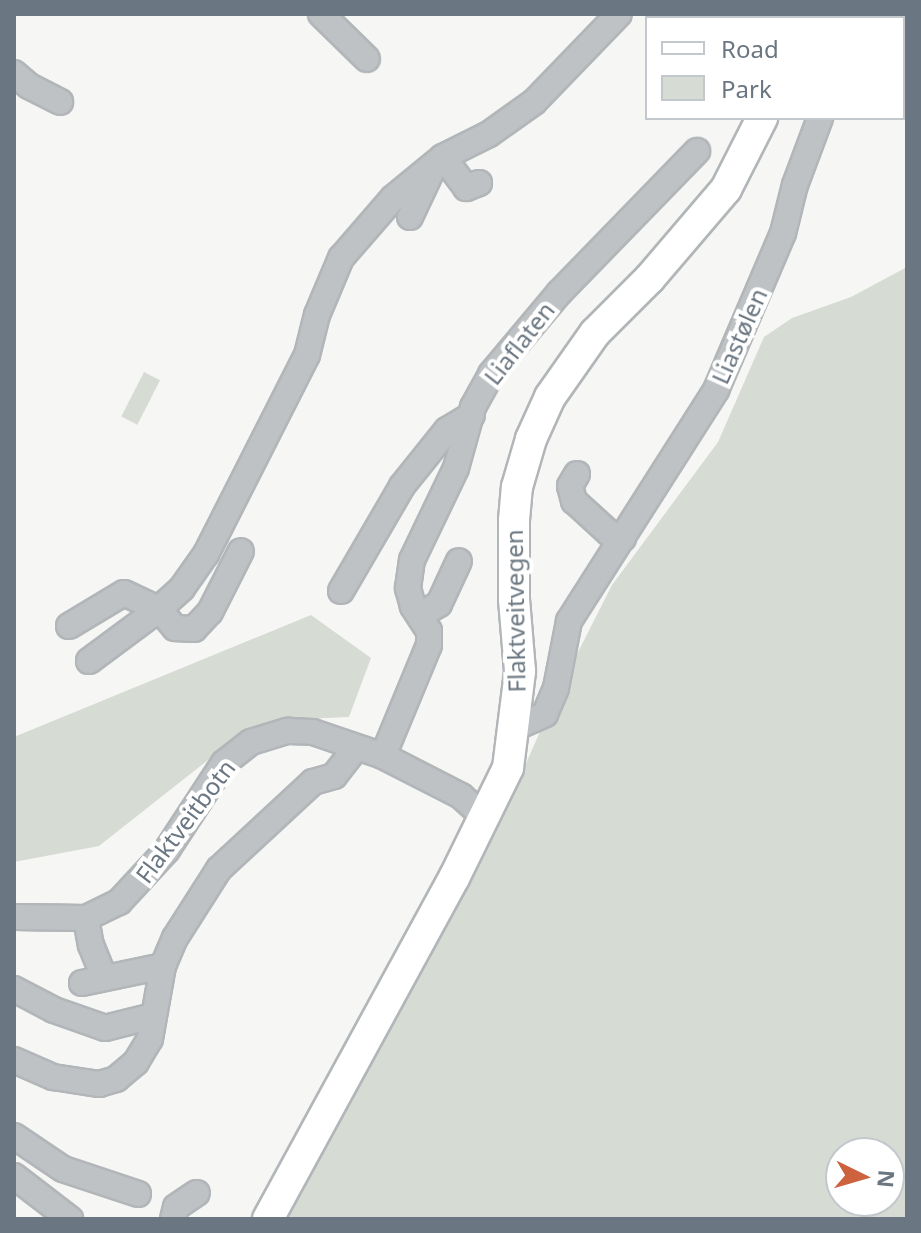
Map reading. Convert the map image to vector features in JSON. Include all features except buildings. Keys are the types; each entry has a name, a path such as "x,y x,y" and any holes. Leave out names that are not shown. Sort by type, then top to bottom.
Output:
{"main road":[{"name":"Flaktveitvegen","path":"268,1219 508,768 520,671 514,599 514,520 517,487 531,439 550,397 595,333 650,278 726,189 761,120"}],"street":[{"path":"321,14 367,59"},
{"path":"89,661 182,588 206,554 307,355 317,315 341,258 393,198 438,161 489,134 534,102 619,14"},
{"path":"14,73 29,86 60,102"},
{"name":"Liastølen","path":"514,728 545,714 556,688 569,621 716,390 783,233 795,185 819,120"},
{"name":"Liaflaten","path":"341,591 402,486 447,430 472,415 491,374 580,256 697,151"},
{"path":"438,161 466,188 479,183"},
{"path":"410,217 438,161"},
{"path":"383,756 429,645 429,631 413,606 408,588 412,560 456,468 472,415"},
{"path":"577,474 570,486 574,501 609,533 623,538"},
{"path":"69,626 124,593 159,609 175,628 194,629 210,612 241,551"},
{"path":"420,615 439,604 459,561"},
{"name":"Flaktveitbotn","path":"14,917 86,918 119,902 167,850 224,763 251,742 288,731 313,732 383,756 461,796 484,817"},
{"path":"14,1060 53,1077 99,1084 116,1079 136,1062 150,1039 163,966 189,912 219,869 313,782 334,776 356,748"},
{"path":"86,918 93,981 163,966"},
{"path":"14,989 54,1010 105,1028 153,1016"},
{"path":"14,1136 63,1169 108,1191 138,1194"},
{"path":"14,1176 70,1219"},
{"path":"173,1219 176,1207 197,1193"}],"green space":[{"path":"907,267 907,1219 265,1219 275,1186 509,802 542,727 560,707 574,660 612,585 718,442 764,337 792,318 851,297"},
{"path":"144,372 160,380 137,425 121,417"},
{"path":"311,615 371,658 349,717 305,719 241,734 99,846 14,862 14,737"}]}
